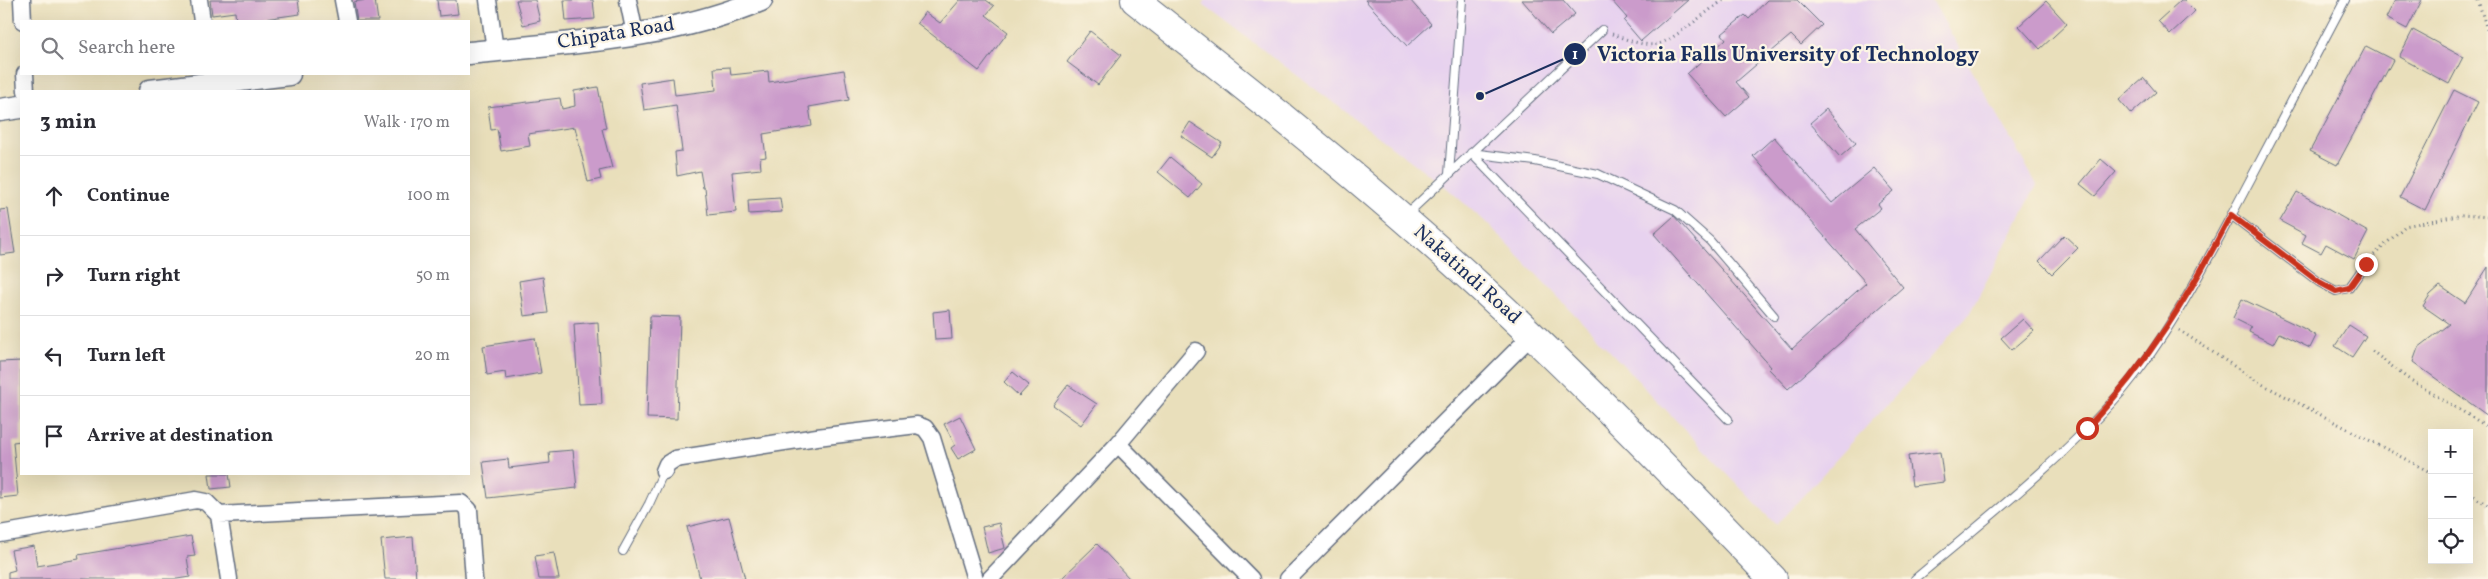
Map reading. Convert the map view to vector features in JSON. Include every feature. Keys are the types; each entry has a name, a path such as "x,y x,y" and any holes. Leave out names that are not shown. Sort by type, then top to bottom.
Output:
{"highway":[{"name":"Nakatindi Road","path":"1135,0 1403,218 1532,335 1773,579"}],"street":[{"path":"22,0 23,20"},
{"path":"200,0 202,20"},
{"path":"344,0 347,20"},
{"path":"488,0 495,50"},
{"path":"628,0 634,34"},
{"name":"Chipata Road","path":"470,53 634,34 732,12 761,0"},
{"path":"25,75 26,90"},
{"path":"155,90 207,79 273,75"},
{"path":"0,110 20,107"},
{"path":"1288,579 1532,335"},
{"path":"990,579 1118,444 1196,351"},
{"path":"664,471 667,464 675,458 826,436 917,426 925,428 932,438 975,579"},
{"path":"1118,444 1251,579"},
{"path":"0,534 196,500 206,502 219,516 229,579"},
{"path":"219,516 461,503 468,510 474,579"}],"lane":[{"path":"1450,174 1462,0"},
{"path":"1915,579 2037,476 2123,390 2170,324 2201,272 2345,0"},
{"path":"1403,218 1602,30"},
{"path":"1471,154 1535,161 1598,174 1675,210 1710,241 1774,316"},
{"path":"1471,154 1728,419"},
{"path":"2231,215 2319,282 2336,291 2349,288 2366,264"},
{"path":"622,551 649,504 664,471"}],"path":[{"path":"1602,30 1631,41 1658,44 1694,22 1724,0"},
{"path":"2478,0 2488,33"},
{"path":"2366,264 2382,245 2405,226 2462,215 2488,217"},
{"path":"2170,324 2258,382 2428,471"},
{"path":"2372,351 2407,378 2488,426"},
{"path":"2473,496 2488,505"}],"shaded area":[{"path":"1206,0 1932,0 2037,185 1968,316 1776,525 1492,228 1447,188 1202,4"}],"building":[{"path":"210,0 298,0 300,14 264,20 236,20 235,12 212,15"},
{"path":"375,0 378,20 357,20 354,2"},
{"path":"437,0 456,0 458,14 439,16"},
{"path":"516,0 535,0 540,21 523,25"},
{"path":"564,0 593,0 595,19 566,21"},
{"path":"960,0 986,0 994,6 986,15 1008,32 979,71 917,23 925,12 940,23"},
{"path":"1365,0 1410,0 1431,24 1407,46"},
{"path":"1522,0 1563,0 1575,14 1551,34"},
{"path":"1611,0 1688,0 1641,41 1624,21 1627,18"},
{"path":"1767,0 1797,0 1822,25 1801,45 1791,35 1736,82 1749,97 1726,117 1687,74 1726,39 1722,34 1745,15 1749,19"},
{"path":"2181,0 2184,0 2195,11 2170,34 2158,21"},
{"path":"2395,0 2422,0 2407,29 2386,18"},
{"path":"2046,1 2067,24 2040,49 2019,26"},
{"path":"2413,30 2463,57 2449,84 2399,57"},
{"path":"1090,31 1121,55 1098,85 1067,62"},
{"path":"2366,46 2393,60 2337,165 2310,151"},
{"path":"730,67 731,75 768,71 769,82 844,70 849,100 809,107 812,126 763,134 766,157 760,158 761,169 732,172 736,212 708,215 705,188 703,188 700,171 677,176 675,152 682,151 676,105 644,110 640,83 673,78 675,95 716,90 714,68"},
{"path":"2144,78 2156,92 2131,114 2119,100"},
{"path":"598,87 606,128 602,129 612,168 599,171 601,179 588,182 575,127 528,134 530,146 501,151 497,129 491,130 488,107 560,98 562,109 575,106 574,91"},
{"path":"2454,90 2478,102 2425,210 2400,197"},
{"path":"1826,109 1856,143 1840,157 1810,123"},
{"path":"1190,122 1222,143 1212,157 1181,136"},
{"path":"1774,137 1832,203 1874,168 1894,191 1878,204 1881,208 1855,229 1903,287 1788,389 1769,369 1771,367 1654,234 1674,216 1792,349 1866,283 1753,156"},
{"path":"1170,157 1202,184 1190,198 1158,172"},
{"path":"2101,159 2116,172 2095,196 2080,184"},
{"path":"2297,192 2368,232 2354,259 2326,244 2321,253 2302,243 2306,235 2280,221"},
{"path":"780,198 782,212 749,214 748,200"},
{"path":"8,209 15,253 0,255 0,210"},
{"path":"2064,235 2078,248 2052,274 2039,261"},
{"path":"2488,267 2488,416 2413,362 2418,348 2449,324 2423,306 2430,295 2440,286 2465,303"},
{"path":"543,277 548,313 524,316 519,281"},
{"path":"2242,299 2316,336 2310,348 2279,333 2273,344 2249,332 2251,327 2233,318"},
{"path":"950,310 952,339 935,340 933,312"},
{"path":"650,316 680,317 677,419 647,418"},
{"path":"2023,319 2034,331 2012,350 2001,338"},
{"path":"598,322 602,404 579,405 574,324"},
{"path":"2349,325 2366,336 2352,357 2335,346"},
{"path":"535,338 541,373 506,379 505,372 487,375 483,346"},
{"path":"20,361 20,441 13,442 18,496 0,498 0,362"},
{"path":"1013,372 1029,385 1019,396 1004,382"},
{"path":"1068,385 1097,404 1081,425 1053,405"},
{"path":"960,416 976,449 958,459 951,448 955,445 944,424"},
{"path":"573,450 577,488 488,498 483,462 508,459 509,468 550,463 549,452"},
{"path":"1940,452 1944,482 1912,486 1908,456"},
{"path":"209,475 229,475 231,487 211,489"},
{"path":"729,517 745,579 700,579 687,527"},
{"path":"999,523 1005,548 988,553 982,527"},
{"path":"191,536 195,556 187,557 190,577 177,579 8,579 8,572 15,570 11,550 34,546 37,566 79,559 78,555"},
{"path":"413,537 416,579 385,579 381,540"},
{"path":"1097,544 1130,579 1061,579"},
{"path":"554,553 559,579 539,579 535,556"}],"place":[{"name":"Victoria Falls University of Technology","path":"1480,96"}],"route":[{"path":"2087,428 2123,390 2170,324 2201,272 2231,215 2319,282 2336,291 2349,288 2366,264"}]}
